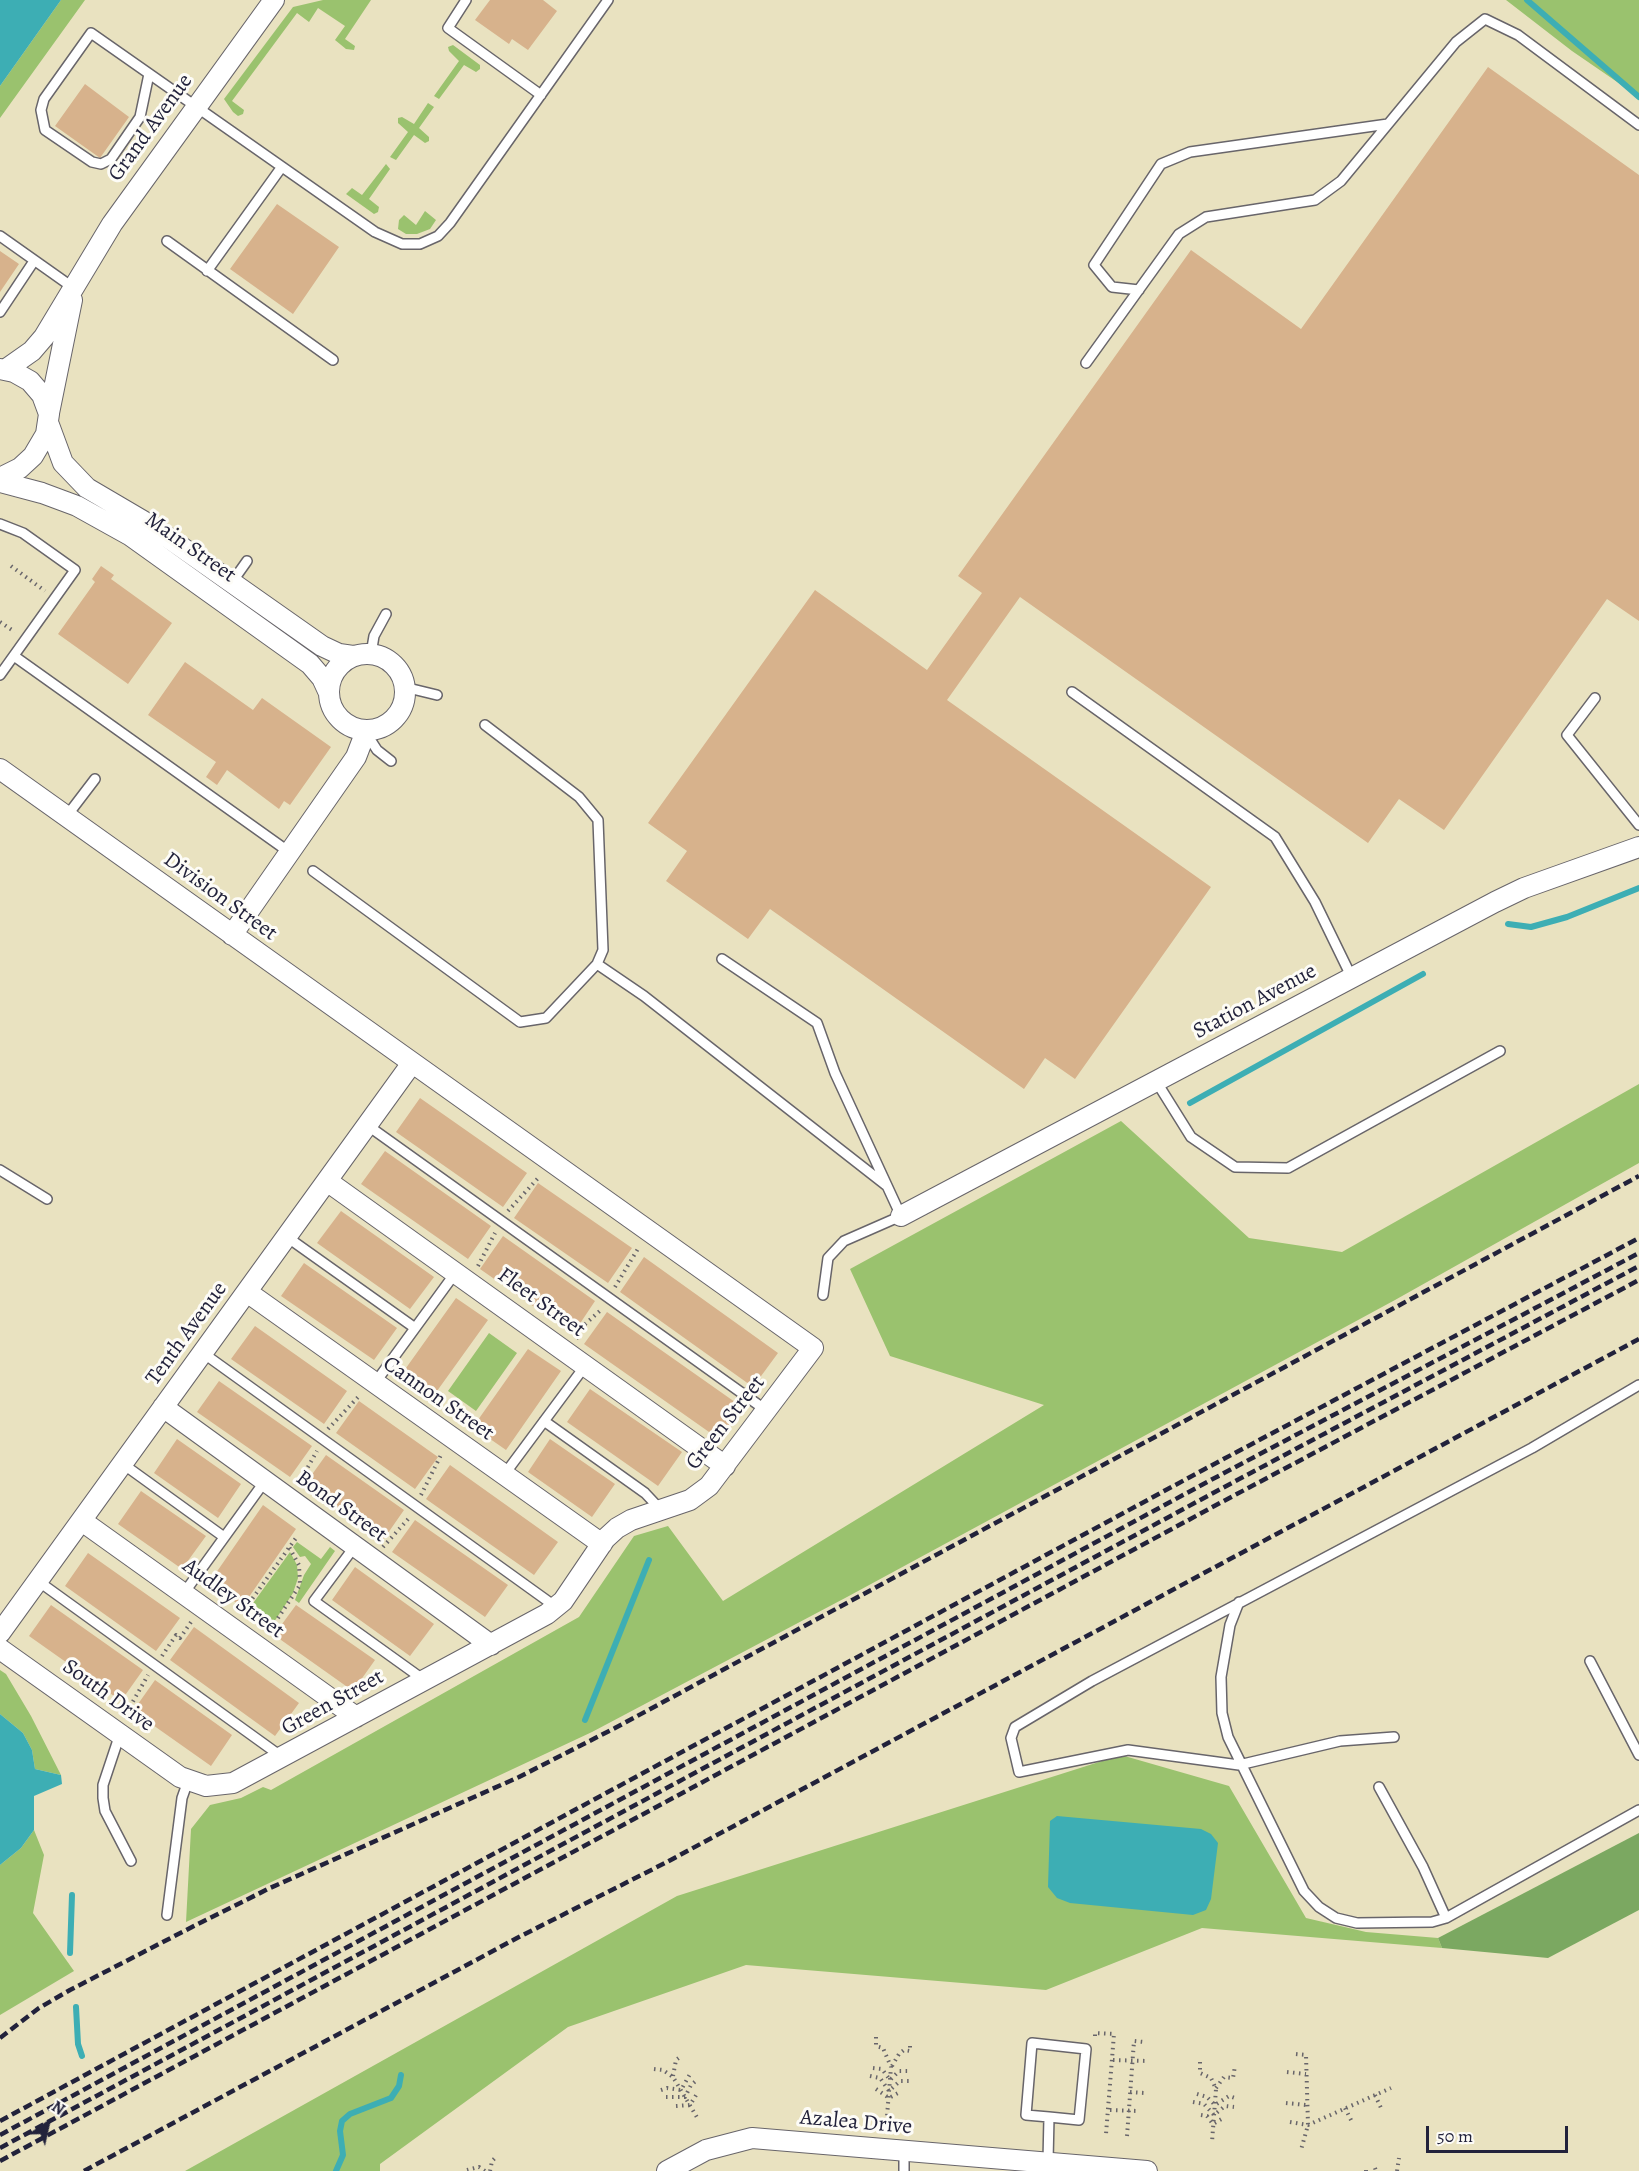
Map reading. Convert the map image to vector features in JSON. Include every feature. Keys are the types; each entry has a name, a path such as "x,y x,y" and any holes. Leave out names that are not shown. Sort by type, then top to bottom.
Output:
{"street":[{"name":"Grand Avenue","path":"2,369 38,344 75,289 112,224 274,0"},
{"name":"Grand Avenue","path":"0,480 20,468 33,456 49,420 75,289"},
{"name":"Main Street","path":"2,369 22,376 37,388 46,402 49,420 63,464 80,482 142,521 322,646 339,654 362,655"},
{"name":"Main Street","path":"0,480 42,493 90,512 137,540 310,664 322,678 328,691"},
{"path":"362,655 386,660 397,668 404,687 403,701 394,716 382,727 366,731 349,727 337,716 328,700 328,691 336,671 362,655"},
{"path":"232,935 356,757 366,731"},
{"name":"Division Street","path":"0,769 412,1063"},
{"name":"Station Avenue","path":"901,1216 1524,888 1639,846"},
{"name":"Tenth Avenue","path":"0,1633 412,1063"},
{"name":"Green Street","path":"188,1781 206,1786 224,1786 243,1779 491,1645 556,1607 602,1544 624,1524 699,1494 725,1466 813,1348 412,1063"},
{"name":"Fleet Street","path":"327,1181 466,1271 586,1365 725,1466"},
{"name":"Cannon Street","path":"247,1292 368,1389 504,1475 602,1544"},
{"name":"Bond Street","path":"163,1407 491,1645"},
{"name":"Audley Street","path":"82,1521 356,1717"},
{"name":"South Drive","path":"0,1649 188,1781"},
{"name":"Azalea Drive","path":"667,2171 706,2150 752,2138 1048,2166 1148,2171"}],"lane":[{"path":"466,0 448,28 541,95"},
{"path":"149,74 140,117 111,159 101,164 92,162 45,130 40,110 44,99 91,33 149,74 196,108 281,168 384,237 402,244 420,244 438,236 450,223 608,0"},
{"path":"1086,363 1179,234 1206,217 1315,200 1341,181 1456,42 1485,19 1518,34 1639,125"},
{"path":"1139,290 1112,287 1094,265 1161,164 1190,152 1388,124"},
{"path":"207,271 281,168"},
{"path":"0,236 75,289"},
{"path":"167,241 333,360"},
{"path":"0,312 34,261"},
{"path":"0,524 23,533 75,570 0,675"},
{"path":"220,599 247,561"},
{"path":"362,655 386,614"},
{"path":"14,656 289,852"},
{"path":"404,687 437,695"},
{"path":"1072,692 1275,837 1315,902 1352,978"},
{"path":"1595,698 1567,735 1639,825"},
{"path":"313,871 520,1022 546,1018 597,964 603,950 598,820 579,797 484,724"},
{"path":"366,731 377,750 391,761"},
{"path":"66,817 95,779"},
{"path":"723,959 817,1023 835,1073 901,1216 844,1241 828,1258 823,1295"},
{"path":"597,964 644,996 887,1186"},
{"path":"1156,1081 1191,1137 1235,1167 1288,1168 1500,1051"},
{"path":"367,1125 766,1411"},
{"path":"0,1170 47,1199"},
{"path":"287,1237 415,1328"},
{"path":"368,1389 415,1328 466,1271"},
{"path":"203,1353 556,1607"},
{"path":"504,1475 586,1365"},
{"path":"1394,1737 1340,1741 1239,1764 1128,1750 1020,1772 1011,1738 1015,1727 1083,1687 1532,1448 1639,1385"},
{"path":"544,1421 645,1493 661,1510"},
{"path":"123,1464 224,1537"},
{"path":"184,1593 265,1481"},
{"path":"355,1546 314,1601 424,1680"},
{"path":"38,1581 283,1758"},
{"path":"1239,1602 1230,1625 1221,1677 1222,1713 1239,1764 1304,1891 1319,1907 1336,1918 1357,1923 1432,1922 1446,1918 1639,1810"},
{"path":"1590,1661 1639,1755"},
{"path":"120,1734 103,1785 103,1798 105,1811 131,1861"},
{"path":"168,1915 182,1798 188,1781"},
{"path":"1380,1787 1423,1868 1446,1918"},
{"path":"1032,2043 1086,2049 1079,2120 1049,2117 1026,2115 1032,2043"},
{"path":"1048,2166 1049,2117"},
{"path":"904,2151 904,2171"}],"path":[{"path":"11,566 55,599"},
{"path":"507,1211 540,1176"},
{"path":"466,1271 497,1230"},
{"path":"614,1288 640,1247"},
{"path":"579,1344 578,1334 605,1306"},
{"path":"328,1429 368,1389"},
{"path":"296,1486 319,1447"},
{"path":"421,1495 442,1453"},
{"path":"382,1547 412,1514"},
{"path":"240,1616 296,1538"},
{"path":"267,1635 300,1585 299,1565 289,1547"},
{"path":"247,1606 274,1625"},
{"path":"162,1656 175,1634 180,1638 192,1622"},
{"path":"127,1712 139,1694 135,1691 150,1672"},
{"path":"1095,2036 1095,2033 1114,2034 1110,2110 1106,2134"},
{"path":"876,2037 876,2046 883,2048 891,2067"},
{"path":"1127,2136 1134,2041 1144,2042"},
{"path":"887,2116 891,2067 898,2054 904,2050 910,2051 910,2042"},
{"path":"1296,2054 1306,2055 1308,2125 1301,2150"},
{"path":"674,2077 676,2060 680,2057"},
{"path":"1113,2060 1148,2061"},
{"path":"1200,2062 1200,2073 1211,2078 1216,2089 1212,2142"},
{"path":"1216,2089 1224,2077 1233,2078 1235,2066"},
{"path":"873,2068 882,2069 890,2080"},
{"path":"654,2069 663,2070 674,2077 698,2119"},
{"path":"890,2080 898,2071 909,2071"},
{"path":"1287,2072 1306,2074"},
{"path":"681,2090 690,2074"},
{"path":"870,2076 880,2078 889,2091"},
{"path":"685,2097 691,2085 698,2079"},
{"path":"889,2091 900,2081 909,2081"},
{"path":"1290,2122 1308,2125 1390,2088"},
{"path":"876,2089 889,2098"},
{"path":"660,2090 681,2090"},
{"path":"690,2105 698,2092"},
{"path":"889,2098 900,2092"},
{"path":"1130,2092 1145,2093"},
{"path":"1197,2094 1207,2097 1215,2105"},
{"path":"1375,2095 1381,2108"},
{"path":"1215,2105 1229,2096 1235,2098"},
{"path":"666,2097 685,2097"},
{"path":"1193,2102 1204,2104 1214,2115"},
{"path":"1286,2103 1306,2105"},
{"path":"676,2106 690,2105"},
{"path":"1214,2115 1225,2106 1234,2107"},
{"path":"1346,2108 1352,2121"},
{"path":"1110,2110 1139,2111"},
{"path":"1201,2115 1213,2124"},
{"path":"1213,2124 1225,2118"},
{"path":"490,2171 492,2161 497,2156"},
{"path":"1397,2171 1399,2158"},
{"path":"467,2170 479,2167 485,2171"}],"green space":[{"path":"61,0 85,0 0,118 0,86"},
{"path":"323,0 371,0 345,39 355,46 354,50 346,49 335,40 345,26 318,8 309,22 297,13 232,101 244,110 243,114 238,116 224,99 293,7"},
{"path":"1506,0 1639,0 1639,97 1572,51"},
{"path":"453,45 480,65 480,69 476,72 464,65 439,99 434,96 459,61 449,51 448,47"},
{"path":"428,103 434,107 419,128 429,137 429,141 425,143 414,135 396,160 390,157 408,132 398,123 398,118 402,117 414,124"},
{"path":"386,164 390,169 369,199 379,207 378,212 374,214 346,194 352,188 362,195"},
{"path":"425,211 436,220 430,229 417,234 406,234 398,229 399,220 404,215 416,225"},
{"path":"1639,1084 1639,1163 1395,1300 847,1597 592,1732 186,1922 191,1829 210,1805 241,1798 263,1787 271,1790 579,1617 634,1536 668,1526 723,1601 1044,1405 890,1356 850,1269 1121,1121 1249,1238 1342,1252"},
{"path":"489,1333 517,1353 476,1411 448,1391"},
{"path":"297,1542 321,1559 330,1547 335,1551 299,1603 295,1600 304,1575 311,1564 305,1556 300,1557 293,1547"},
{"path":"290,1552 297,1565 298,1578 293,1593 274,1622 251,1606"},
{"path":"0,1670 6,1674 31,1716 61,1775 35,1769 32,1750 23,1733 0,1714"},
{"path":"1121,1755 1229,1786 1306,1918 1366,1932 1438,1938 1442,1948 1202,1928 1046,1990 746,1965 568,2027 380,2164 380,2171 185,2171 677,1896"},
{"path":"34,1830 44,1855 33,1913 74,1971 0,2015 0,1865 21,1848"},
{"path":"1639,1833 1639,1910 1548,1958 1442,1948 1438,1938"}],"water":[{"path":"0,0 61,0 0,86"},
{"path":"0,1714 23,1733 32,1750 35,1769 61,1775 62,1784 34,1796 34,1830 21,1848 0,1865"},
{"path":"1057,1816 1201,1829 1211,1834 1218,1843 1211,1899 1206,1910 1193,1915 1070,1903 1057,1898 1048,1887 1050,1821"}],"building":[{"path":"490,0 543,0 557,11 528,50 512,39 509,44 475,20"},
{"path":"1488,67 1639,175 1639,621 1607,599 1444,830 1399,799 1368,843 1020,597 947,700 1211,887 1075,1079 1045,1058 1024,1089 770,909 748,939 666,881 687,851 648,823 815,590 927,670 982,593 958,576 1191,250 1301,329"},
{"path":"85,84 129,117 100,158 55,126"},
{"path":"277,204 339,247 293,314 230,269"},
{"path":"0,251 19,264 0,292"},
{"path":"101,566 114,575 111,579 172,623 128,684 58,634 95,582 92,579"},
{"path":"185,662 253,710 262,698 331,747 290,805 284,801 279,809 227,770 217,785 206,777 216,762 148,715"},
{"path":"420,1098 527,1173 503,1207 396,1132"},
{"path":"385,1151 491,1226 468,1259 361,1184"},
{"path":"538,1183 632,1248 608,1283 514,1218"},
{"path":"341,1211 434,1277 410,1309 317,1243"},
{"path":"503,1236 595,1301 573,1334 480,1269"},
{"path":"644,1257 778,1353 753,1387 620,1292"},
{"path":"304,1263 397,1328 374,1360 281,1296"},
{"path":"456,1298 488,1320 432,1398 401,1375"},
{"path":"607,1312 742,1407 719,1439 584,1344"},
{"path":"255,1326 347,1391 324,1424 231,1359"},
{"path":"528,1349 561,1371 506,1450 473,1427"},
{"path":"219,1381 312,1446 290,1477 197,1412"},
{"path":"590,1389 682,1452 658,1486 567,1422"},
{"path":"359,1401 438,1457 415,1489 336,1433"},
{"path":"177,1439 241,1484 218,1518 154,1473"},
{"path":"550,1439 615,1484 592,1517 528,1472"},
{"path":"326,1455 404,1510 381,1543 303,1487"},
{"path":"450,1465 558,1542 534,1575 426,1499"},
{"path":"141,1491 206,1536 182,1569 118,1524"},
{"path":"263,1505 296,1529 242,1607 209,1583"},
{"path":"415,1520 508,1585 485,1617 392,1552"},
{"path":"88,1553 180,1618 156,1651 65,1586"},
{"path":"355,1567 434,1624 410,1656 332,1600"},
{"path":"51,1605 143,1670 121,1701 29,1636"},
{"path":"296,1605 375,1660 353,1691 274,1635"},
{"path":"194,1627 299,1703 275,1736 170,1660"},
{"path":"155,1680 232,1735 211,1766 133,1711"}],"waterway":[{"path":"1527,0 1639,97"},
{"path":"1508,924 1531,927 1567,917 1639,888"},
{"path":"1190,1103 1423,974"},
{"path":"585,1720 649,1560"},
{"path":"70,1953 72,1895"},
{"path":"76,2007 78,2044 82,2056"},
{"path":"336,2171 343,2155 340,2131 342,2121 350,2114 391,2098 399,2086 401,2075"}],"railway":[{"path":"0,2038 39,2008 70,1990 192,1927 270,1888 519,1777 615,1728 1639,1176"},
{"path":"0,2121 1203,1470 1639,1238"},
{"path":"0,2135 1209,1481 1639,1253"},
{"path":"0,2148 1215,1492 1639,1266"},
{"path":"0,2161 1220,1503 1639,1280"},
{"path":"84,2171 517,1938 665,1863 1639,1339"}]}
